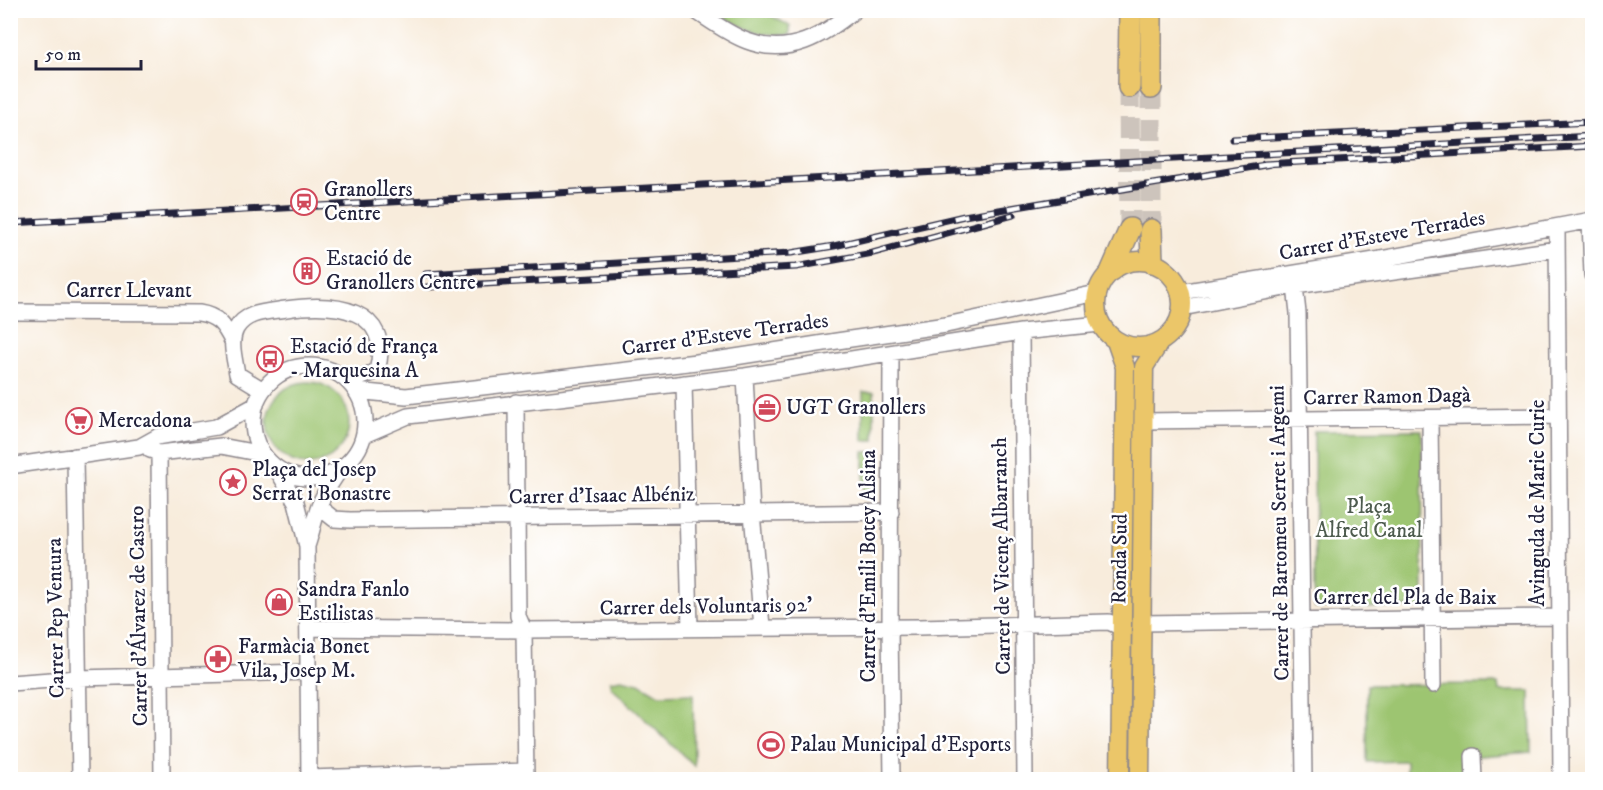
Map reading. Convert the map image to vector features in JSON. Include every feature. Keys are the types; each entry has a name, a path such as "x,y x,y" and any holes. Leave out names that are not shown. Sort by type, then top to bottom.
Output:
{"highway":[{"path":"1129,87 1130,10"},
{"path":"1151,10 1151,88"},
{"path":"1112,270 1141,230 1152,262"}],"main road":[{"path":"1138,260 1152,262 1164,268 1174,278 1181,300 1179,321 1170,334 1160,343 1146,347 1134,348 1116,341 1100,324 1096,311 1097,292 1103,279 1123,263 1138,260"},
{"name":"Ronda Sud","path":"1116,341 1125,368 1120,780"},
{"name":"Ronda Sud","path":"1140,780 1144,367 1160,343"}],"street":[{"path":"694,10 729,33 747,42 765,46 783,46 814,39 855,10"},
{"name":"Carrer d'Esteve Terrades","path":"1181,300 1381,259 1591,220 1592,241"},
{"name":"Avinguda de Marie Curie","path":"1557,227 1561,780"},
{"path":"1592,241 1593,274"},
{"name":"Carrer d'Esteve Terrades","path":"1181,300 1557,249"},
{"name":"Carrer de Bartomeu Serret i Argemi","path":"1295,286 1298,313 1304,780"},
{"name":"Carrer d'Esteve Terrades","path":"352,387 406,396 722,358 946,325 1097,292"},
{"path":"232,341 241,322 254,314 315,306 345,309 357,314 367,322 376,332 381,347 377,371 352,387"},
{"name":"Carrer Llevant","path":"10,312 209,314 221,322 232,341 237,374 263,390"},
{"name":"Carrer d'Esteve Terrades","path":"364,435 408,416 745,376 1021,332 1100,324"},
{"name":"Carrer de Vicenç Albarranch","path":"1021,332 1025,780"},
{"name":"Carrer d'Emili Botey Alsina","path":"891,353 891,780"},
{"path":"307,546 318,507 339,471 355,456 364,435 364,413 352,387 334,371 316,366 304,366 281,374 263,390 256,405 253,423 256,440 262,454 276,468 296,502 307,546 309,779 526,775 524,630 518,615 516,402"},
{"path":"745,376 752,513 762,627"},
{"path":"684,383 690,629"},
{"path":"10,466 139,447 157,437 216,427 256,405"},
{"name":"Carrer Ramon Dagà","path":"1144,421 1558,416"},
{"path":"1430,419 1433,685"},
{"path":"139,447 159,453 221,446 262,454"},
{"name":"Carrer d'Álvarez de Castro","path":"159,453 162,780"},
{"name":"Carrer Pep Ventura","path":"75,456 80,780"},
{"path":"276,468 291,476 307,479 323,477 339,471"},
{"name":"Carrer d'Isaac Albéniz","path":"318,507 334,519 688,517 752,513 891,512"},
{"name":"Carrer del Pla de Baix","path":"1142,623 1559,617"},
{"path":"890,627 1109,622 1122,628"},
{"name":"Carrer dels Voluntaris 92'","path":"308,628 524,630 890,627"},
{"path":"10,683 78,678 308,672"},
{"path":"1473,756 1474,780"}],"green space":[{"path":"713,11 762,11 790,26 790,35 759,32 732,22"},
{"path":"308,382 324,385 337,394 346,407 349,423 346,439 337,452 324,461 308,464 292,461 279,452 270,439 267,423 270,407 279,394 292,385"},
{"path":"863,392 874,392 874,440 863,440"},
{"name":"Plaça Alfred Canal","path":"1422,430 1423,607 1315,608 1314,431"},
{"path":"864,452 875,452 875,498 864,498"},
{"path":"621,679 639,683 659,695 693,694 694,766 611,687 610,681"},
{"path":"1498,684 1499,691 1530,691 1531,752 1468,757 1468,779 1406,779 1406,761 1367,762 1367,685"}],"tunnel":[{"path":"1129,87 1130,229"},
{"path":"1151,88 1151,230"}],"railway":[{"path":"1232,139 1592,122"},
{"path":"10,223 1592,136"},
{"path":"1264,164 1592,146"},
{"path":"426,274 791,253 834,246 964,216 1271,164"},
{"path":"427,287 796,267 873,253 1013,215"}],"place":[{"name":"Granollers Centre","path":"304,202"},
{"name":"Estació de Granollers Centre","path":"307,271"},
{"name":"Estació de França - Marquesina A","path":"270,359"},
{"name":"UGT Granollers","path":"767,408"},
{"name":"Mercadona","path":"79,421"},
{"name":"Plaça del Josep Serrat i Bonastre","path":"233,482"},
{"name":"Sandra Fanlo Estilistas","path":"279,602"},
{"name":"Farmàcia Bonet Vila, Josep M.","path":"218,659"},
{"name":"Palau Municipal d'Esports","path":"771,745"}]}
